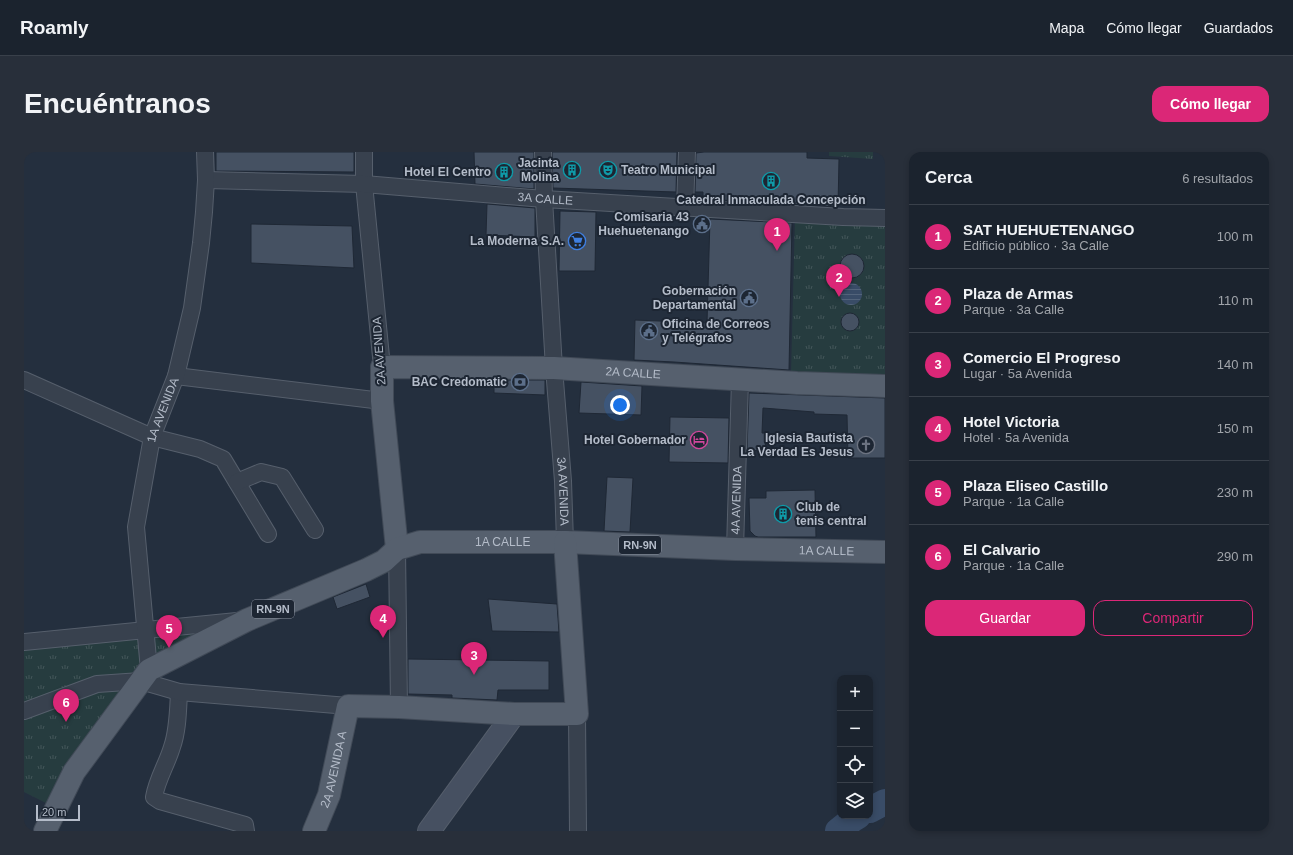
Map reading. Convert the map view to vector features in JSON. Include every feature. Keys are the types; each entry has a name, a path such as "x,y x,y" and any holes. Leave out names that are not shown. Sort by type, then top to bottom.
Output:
{"main road":[{"name":"2A CALLE","path":"382,367 554,368 740,380 885,386"},
{"name":"2A AVENIDA","path":"382,367 382,401 397,549"},
{"name":"1A CALLE","path":"145,676 247,620 366,570 384,561 397,549 420,542 565,542 735,549 885,552"},
{"name":"3A AVENIDA","path":"565,542 577,714"},
{"name":"RN-9N","path":"45,831 74,772 145,676"},
{"path":"348,706 399,707 514,714 577,714"},
{"name":"2A AVENIDA A","path":"314,831 329,795 348,706"},
{"path":"429,831 514,714"}],"street":[{"name":"1A AVENIDA","path":"145,676 146,631 136,527 152,437 176,376 192,308 201,243 206,180 205,152"},
{"name":"2A AVENIDA","path":"364,152 364,184 382,367"},
{"name":"3A AVENIDA","path":"543,152 544,199 554,368 563,481 565,542"},
{"path":"686,152 686,208"},
{"name":"3A CALLE","path":"206,180 364,184 544,199 843,217 885,218"},
{"path":"176,376 382,401"},
{"path":"24,380 152,437 200,449 223,459 268,534"},
{"name":"4A AVENIDA","path":"735,549 740,380"},
{"path":"237,482 261,472 282,477 315,530"},
{"path":"397,549 399,707"},
{"path":"24,642 247,620"},
{"path":"24,711 97,684 145,676 180,692 348,706"},
{"path":"180,692 176,729 172,748 156,788 154,797 160,801 245,825 246,831"},
{"name":"3A AVENIDA","path":"577,714 578,831"}],"green space":[{"path":"829,152 873,152 873,159 829,156"},
{"path":"795,216 885,220 885,377 791,374"},
{"path":"244,621 152,668 146,631"},
{"path":"146,631 149,669 50,805 24,792 24,644"}],"water":[{"path":"851,283 859,286 862,294 859,302 851,305 843,302 840,294 843,286"}],"building":[{"path":"216,152 354,152 354,172 216,171"},
{"name":"Hotel El Centro","path":"474,152 534,152 534,189 475,184"},
{"path":"552,152 677,152 676,192 553,188"},
{"name":"Catedral Inmaculada Concepción","path":"807,152 807,158 839,159 838,207 703,199 703,192 695,192 696,153"},
{"path":"487,204 535,208 535,237 486,235"},
{"name":"La Moderna S.A.","path":"560,211 596,212 595,271 559,271"},
{"name":"Gobernación Departamental","path":"710,219 792,223 789,370 634,360 635,320 707,323"},
{"path":"251,224 352,226 354,268 251,263"},
{"path":"852,254 861,257 864,266 861,275 852,278 843,275 840,266 843,257"},
{"path":"850,313 856,316 859,322 856,328 850,331 844,328 841,322 844,316"},
{"path":"494,380 545,380 545,395 494,393"},
{"path":"581,382 642,386 641,415 579,413"},
{"path":"749,393 885,398 885,458 848,458 847,415 814,414 814,412 763,408 762,433 766,433 765,451 747,450"},
{"name":"Hotel Gobernador","path":"670,417 729,418 728,463 669,462"},
{"path":"607,477 633,478 630,532 604,531"},
{"name":"Club de tenis central","path":"815,490 816,537 758,537 750,531 749,498 766,498 766,491"},
{"path":"366,584 370,597 337,609 333,597"},
{"path":"488,599 557,604 559,632 492,631"},
{"path":"408,659 549,661 549,690 498,690 497,700 452,698 452,695 408,694"}],"waterway":[{"path":"873,808 885,802"},
{"path":"838,831 853,819"}],"place":[{"name":"Jacinta Molina","path":"572,170"},
{"name":"Teatro Municipal","path":"608,170"},
{"name":"Hotel El Centro","path":"504,172"},
{"name":"Catedral Inmaculada Concepción","path":"771,181"},
{"name":"Comisaria 43 Huehuetenango","path":"702,224"},
{"name":"La Moderna S.A.","path":"577,241"},
{"name":"SAT HUEHUETENANGO","path":"777,251"},
{"name":"Plaza de Armas","path":"839,297"},
{"name":"Gobernación Departamental","path":"749,298"},
{"name":"Oficina de Correos y Telégrafos","path":"649,331"},
{"name":"BAC Credomatic","path":"520,382"},
{"name":"Hotel Gobernador","path":"699,440"},
{"name":"Iglesia Bautista La Verdad Es Jesus","path":"866,445"},
{"name":"Club de tenis central","path":"783,514"},
{"name":"Hotel Victoria","path":"383,638"},
{"name":"Plaza Eliseo Castillo","path":"169,648"},
{"name":"Comercio El Progreso","path":"474,675"},
{"name":"El Calvario","path":"66,722"}]}
